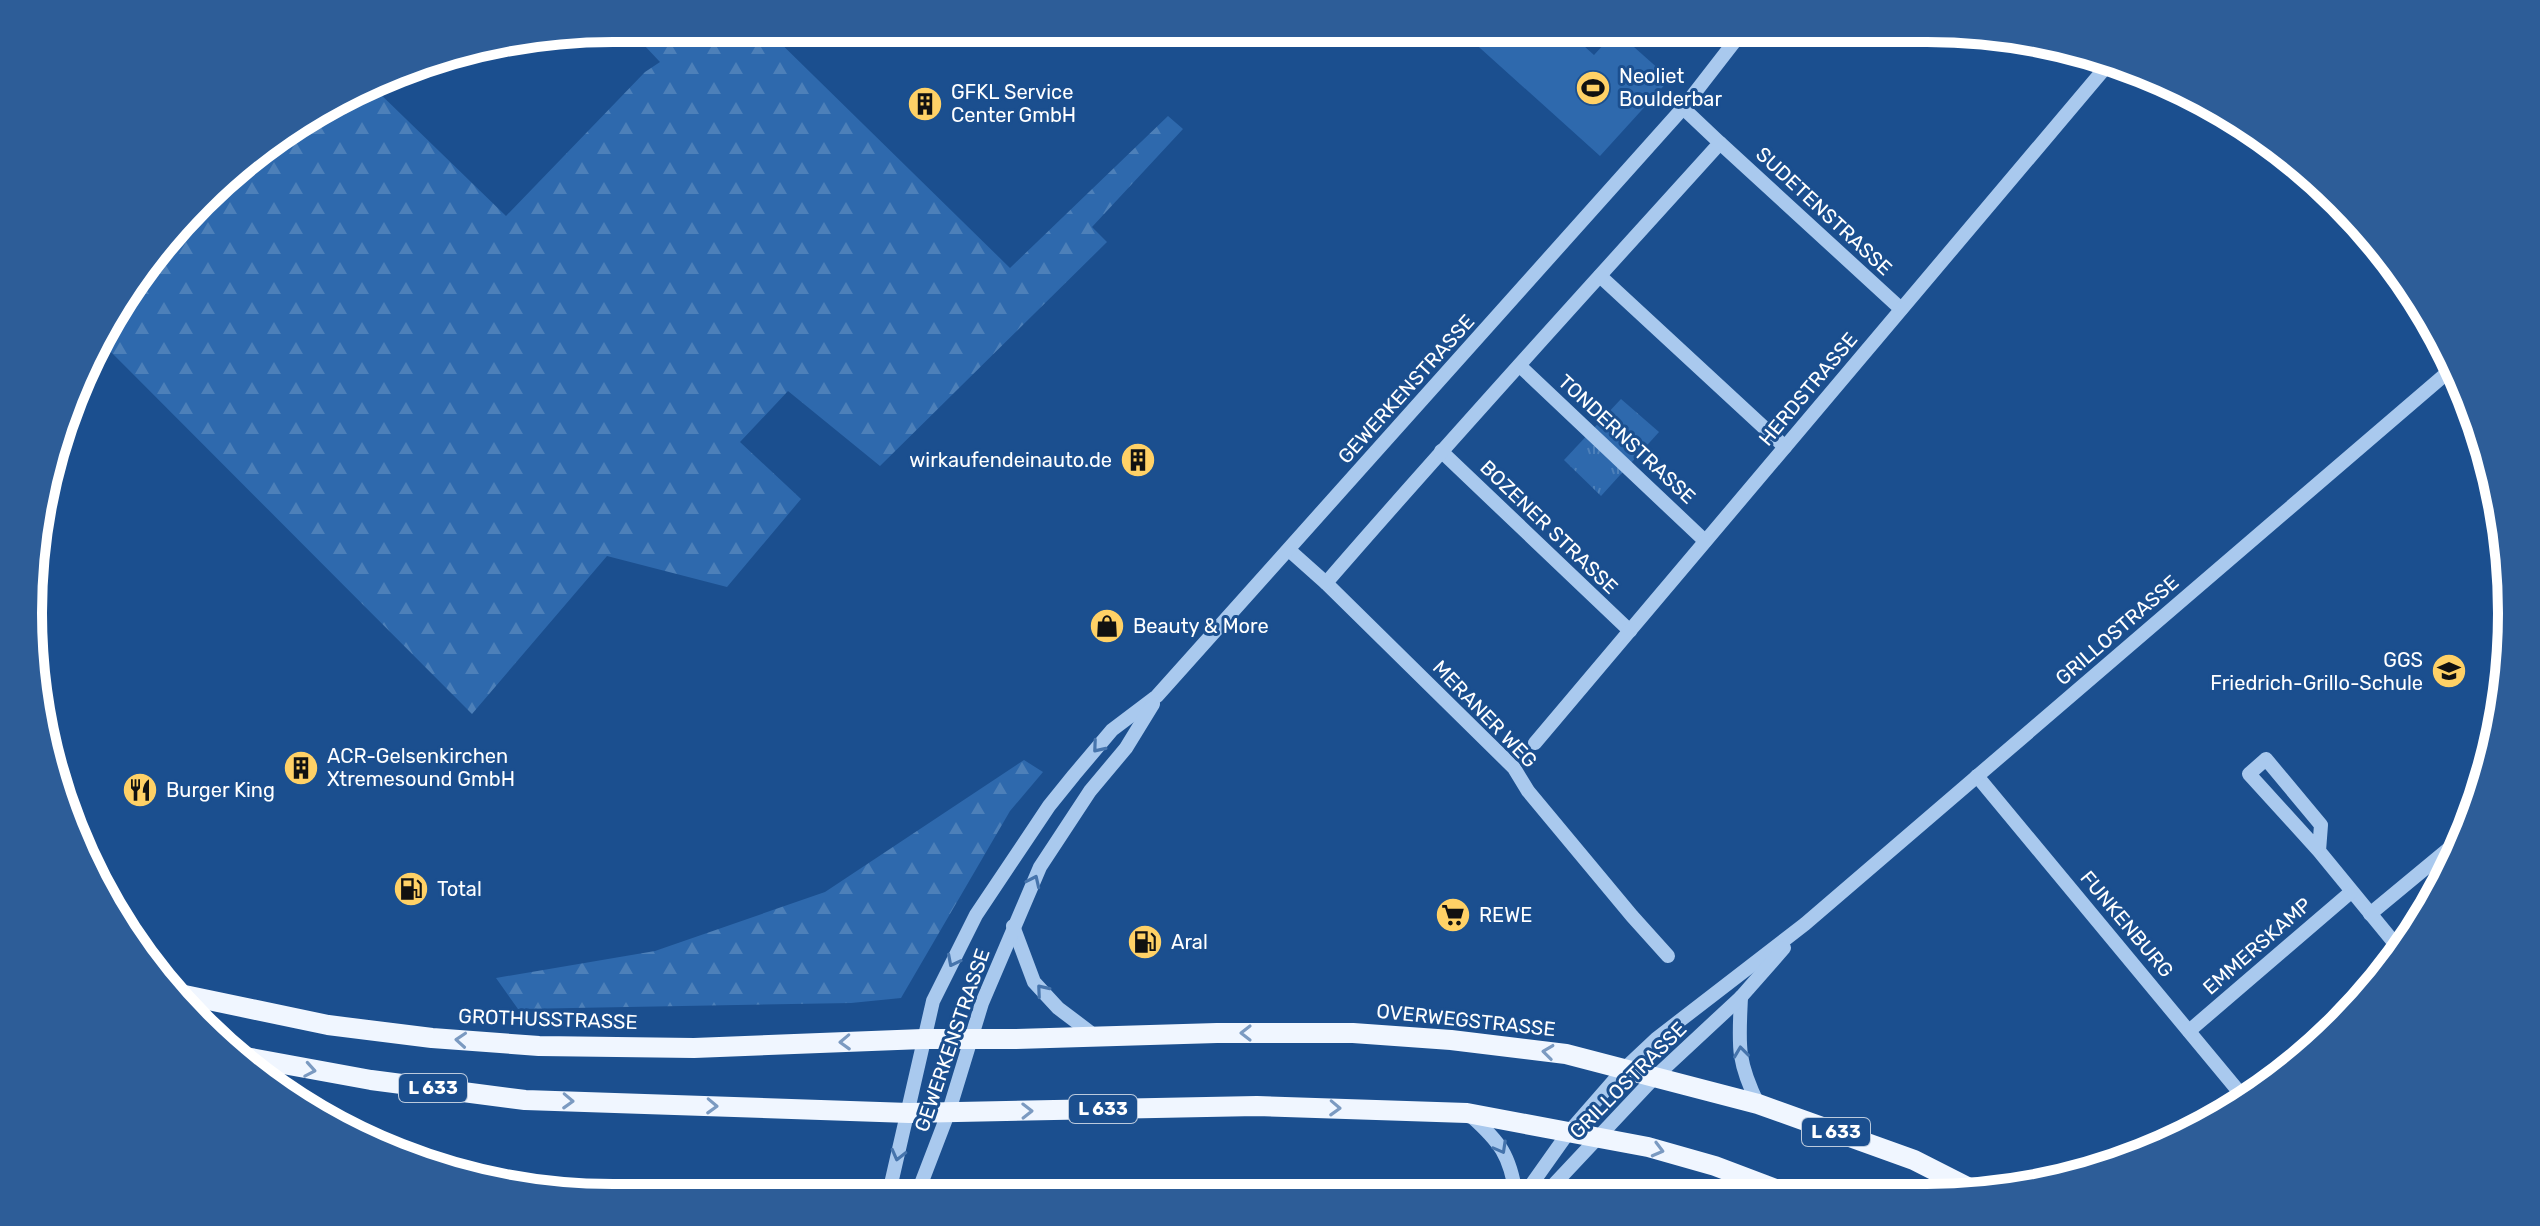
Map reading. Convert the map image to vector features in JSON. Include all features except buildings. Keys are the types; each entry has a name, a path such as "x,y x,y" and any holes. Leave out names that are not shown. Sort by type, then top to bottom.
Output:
{"main road":[{"name":"GROTHUSSTRASSE","path":"190,996 328,1025 432,1038 539,1046 694,1048 923,1039"},
{"name":"OVERWEGSTRASSE","path":"923,1039 1353,1033 1451,1040 1566,1054 1758,1104 1914,1160 1960,1183"},
{"name":"L 633","path":"258,1060 325,1073 525,1100 909,1113 1257,1106 1467,1113 1648,1147 1715,1166 1763,1184"}],"street":[{"name":"GEWERKENSTRASSE","path":"891,1184 933,1001 976,915 1049,806 1112,730 1157,696 1289,550 1683,108 1734,42"},
{"name":"HERDSTRASSE","path":"1535,743 2104,70"},
{"path":"1326,583 1720,143 1683,108"},
{"name":"SUDETENSTRASSE","path":"1720,143 1901,309"},
{"path":"1600,276 1785,447"},
{"name":"TONDERNSTRASSE","path":"1521,367 1705,541"},
{"name":"GRILLOSTRASSE","path":"1532,1184 1568,1133 1623,1070 1656,1039 1805,924 2446,374"},
{"name":"BOZENER STRASSE","path":"1441,451 1630,631"},
{"name":"MERANER WEG","path":"1289,550 1514,768 1528,791 1668,956"},
{"name":"GEWERKENSTRASSE","path":"921,1184 949,1111 969,1040 1013,926 1040,867 1090,791 1126,748 1157,696"},
{"path":"2319,851 2321,825 2266,759 2249,774 2319,851 2393,942"},
{"name":"FUNKENBURG","path":"1977,776 2239,1091"},
{"path":"2370,914 2446,851"},
{"name":"EMMERSKAMP","path":"2189,1031 2351,892"},
{"name":"GRILLOSTRASSE","path":"1555,1184 1654,1078 1741,997 1805,924"},
{"path":"1013,926 1034,982 1058,1008 1095,1036"},
{"path":"1741,997 1738,1052 1746,1080 1758,1104"},
{"path":"1467,1113 1497,1139 1512,1170 1514,1184"}],"green space":[{"path":"641,42 779,42 1010,268 1168,116 1183,129 1092,227 1107,242 880,466 788,391 740,442 801,499 727,587 607,556 472,714 107,348 160,265 209,209 265,160 327,118 378,92 506,216 645,72 660,62"},
{"name":"Neoliet Boulderbar","path":"1473,42 1580,42 1594,55 1606,42 1628,42 1670,79 1600,156"},
{"path":"1621,399 1659,432 1601,496 1564,460"},
{"path":"1024,760 1043,772 1010,811 901,998 851,1003 518,1009 496,978 655,951 825,892"}],"place":[{"name":"Neoliet Boulderbar","path":"1593,88"},
{"name":"GFKL Service Center GmbH","path":"925,104"},
{"name":"wirkaufendeinauto.de","path":"1138,460"},
{"name":"Beauty & More","path":"1107,626"},
{"name":"GGS Friedrich-Grillo-Schule","path":"2449,671"},
{"name":"ACR-Gelsenkirchen Xtremesound GmbH","path":"301,768"},
{"name":"Burger King","path":"140,790"},
{"name":"Total","path":"411,889"},
{"name":"REWE","path":"1453,915"},
{"name":"Aral","path":"1145,942"}]}
